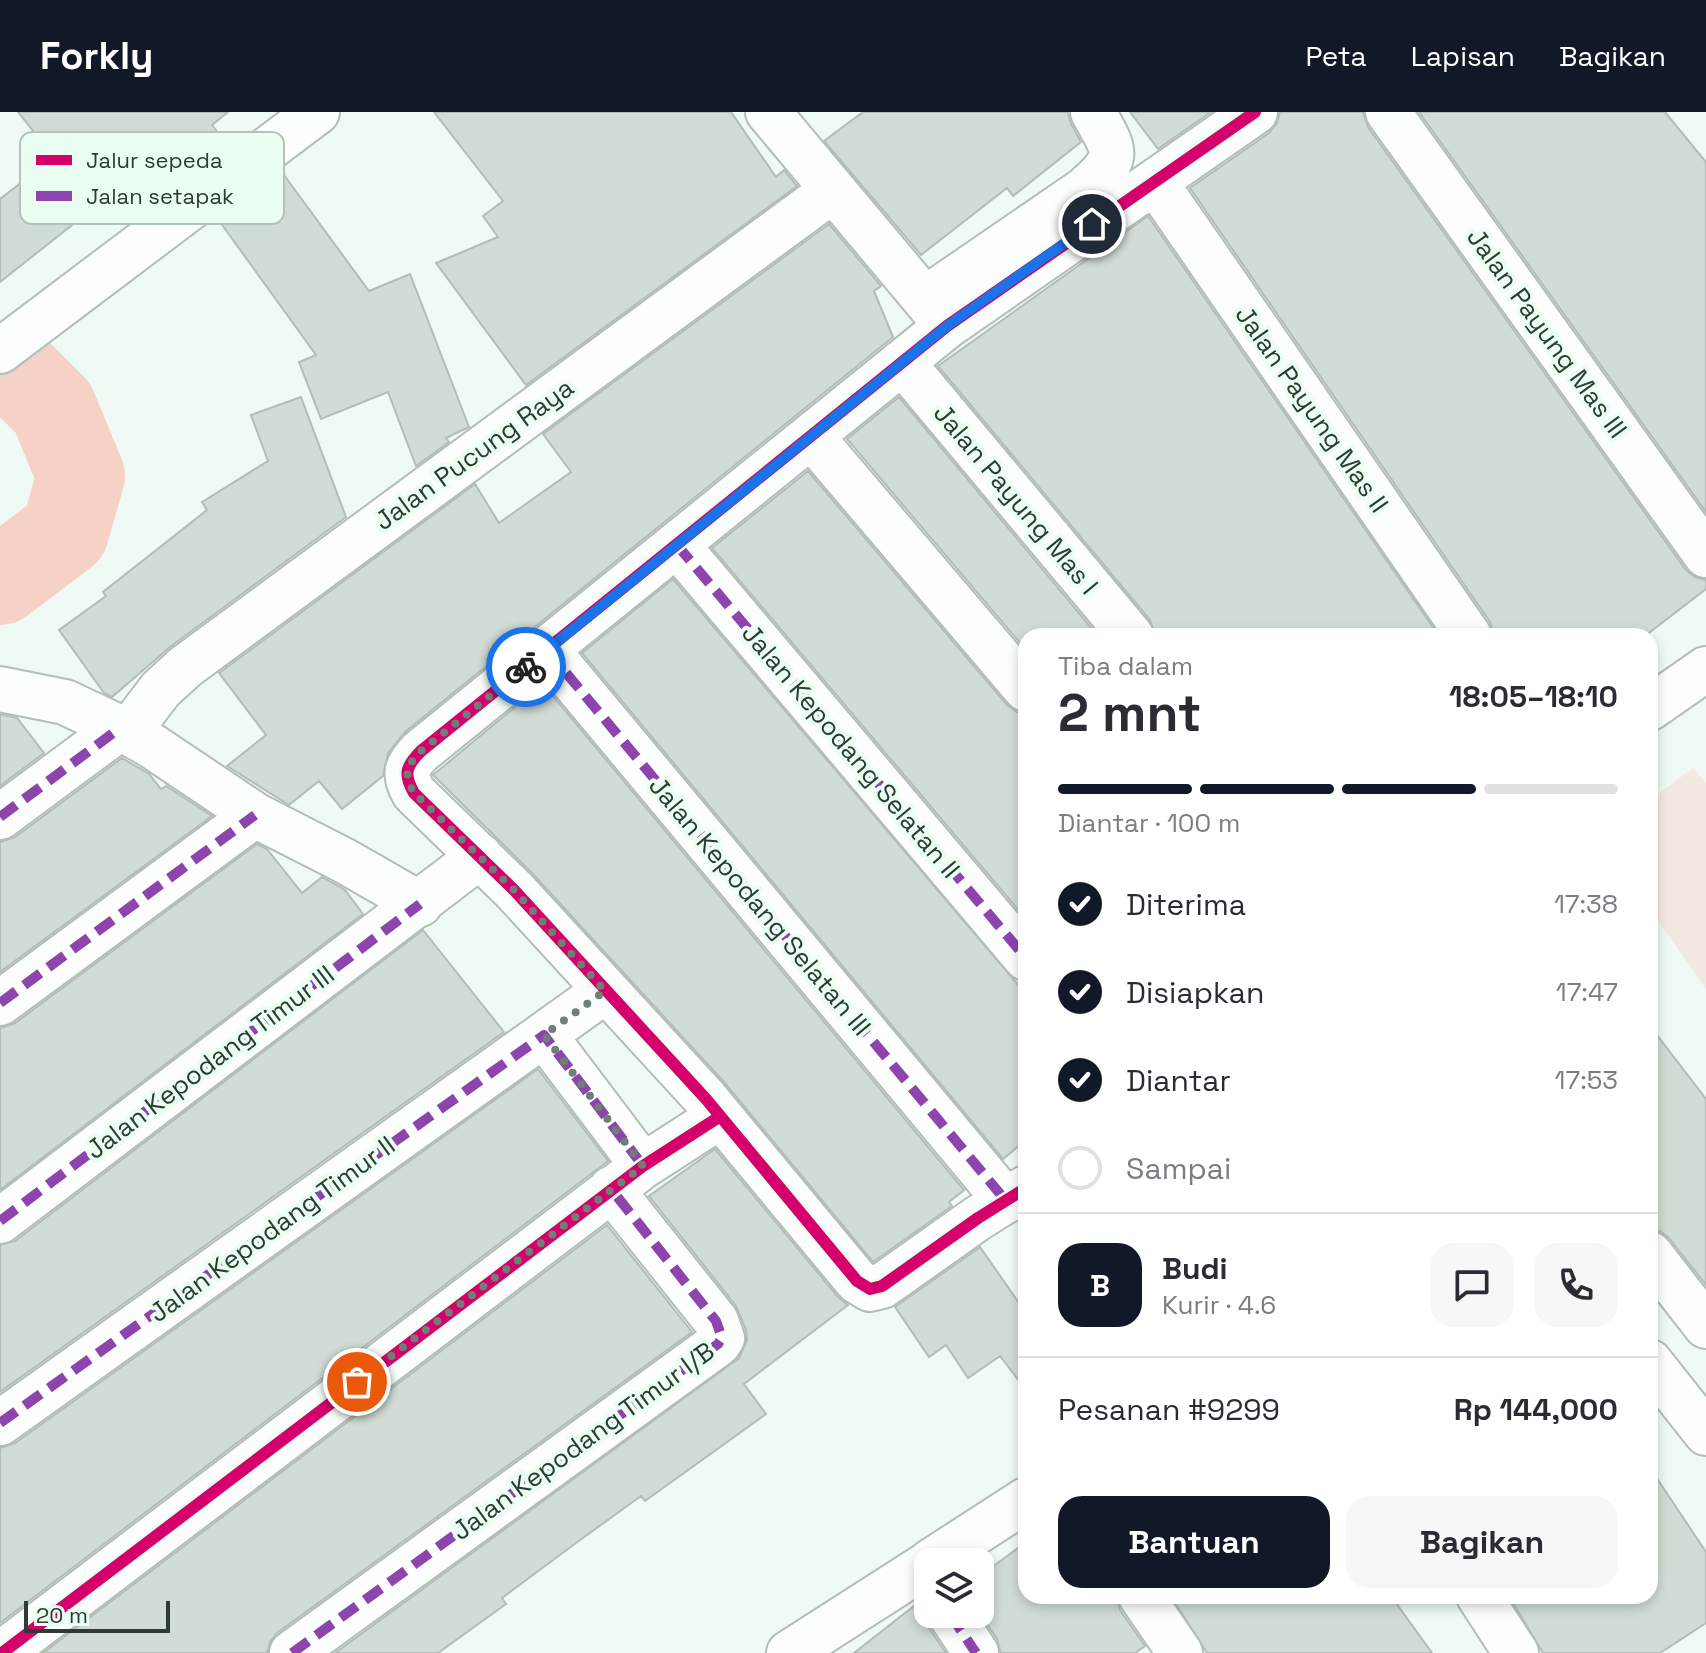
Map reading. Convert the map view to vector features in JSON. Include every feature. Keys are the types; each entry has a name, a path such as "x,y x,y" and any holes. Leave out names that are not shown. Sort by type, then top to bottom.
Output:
{"street":[{"path":"284,137 317,112"},
{"path":"768,112 936,312"},
{"path":"1016,1194 882,1286 870,1289 857,1281 706,1099 480,856 414,793 407,781 409,763 902,362 936,312 1108,169 1112,154 1108,139 1093,112"},
{"path":"936,312 1155,182 1255,112"},
{"name":"Jalan Payung Mas III","path":"1388,112 1706,555"},
{"name":"Jalan Payung Mas II","path":"1155,182 1463,628"},
{"name":"Jalan Pucung Raya","path":"0,817 129,726 185,667 833,190"},
{"path":"0,351 168,224"},
{"name":"Jalan Payung Mas I","path":"902,362 1124,628"},
{"path":"811,436 1018,680"},
{"name":"Jalan Kepodang Selatan II","path":"677,545 1018,949"},
{"name":"Jalan Kepodang Selatan III","path":"547,650 974,1162 1016,1194"},
{"path":"1658,702 1706,669"},
{"path":"0,689 65,702 129,726 255,815 420,904"},
{"path":"0,1003 255,815"},
{"name":"Jalan Kepodang Timur III","path":"0,1221 480,856"},
{"name":"Jalan Kepodang Timur II","path":"0,1423 605,991"},
{"path":"544,1035 627,1177"},
{"path":"2,1653 627,1177 719,1117"},
{"name":"Jalan Kepodang Timur I/B","path":"292,1653 718,1344 722,1338 716,1321 627,1177"},
{"path":"1658,1264 1706,1326"},
{"path":"1658,1372 1706,1433"},
{"path":"957,1548 1018,1506"},
{"path":"789,1653 914,1577"},
{"path":"1146,1604 1180,1653"},
{"path":"1484,1604 1516,1653"},
{"path":"959,1628 976,1653"}],"shaded area":[{"path":"1693,768 1706,783 1706,989 1658,920 1658,794"}],"building":[{"path":"18,112 228,112 212,125 217,132 34,132"},
{"path":"434,112 731,112 776,177 784,170 797,186 526,385 436,263 498,237 483,216 503,201"},
{"path":"863,112 1068,112 1081,142 1013,196 1007,188 921,255 824,141"},
{"path":"1130,112 1211,112 1158,149"},
{"path":"1280,112 1363,112 1368,127 1686,570 1706,580 1706,589 1655,628 1492,628 1190,188 1269,133 1277,123"},
{"path":"1419,112 1665,112 1706,162 1706,512"},
{"path":"284,175 369,291 410,274 469,427 446,438 449,442 416,466 388,392 321,419 299,362 316,355 221,224 284,224"},
{"path":"20,183 20,224 73,224 0,282 0,199"},
{"path":"1148,216 1433,628 1152,628 1150,620 938,366"},
{"path":"829,224 881,286 874,291 893,337 405,732 388,753 383,776 342,809 319,781 289,805 227,766 266,735 219,673 475,484 499,523 571,472 543,434"},
{"path":"301,397 346,517 170,647 112,697 104,693 59,630 106,596 103,592 207,510 202,502 268,461 251,415"},
{"path":"899,397 1091,628 1018,628 1018,641 847,439"},
{"path":"808,471 1007,705 1018,712 1018,910 712,548"},
{"path":"673,579 1018,985 1018,1147 1003,1159 582,653"},
{"path":"543,684 964,1190 949,1202 952,1206 873,1262 724,1082 532,873 433,775"},
{"path":"0,714 17,718 44,753 0,786"},
{"path":"122,758 149,774 161,789 166,786 212,816 0,972 0,842 15,837"},
{"path":"257,844 267,849 302,893 322,877 345,890 363,914 0,1190 0,1028 15,1023"},
{"path":"423,930 504,1032 0,1392 0,1245 15,1241"},
{"path":"1658,1036 1706,1099 1706,1285 1660,1231"},
{"path":"538,1069 608,1161 0,1623 0,1448 15,1443"},
{"path":"715,1149 838,1297 848,1305 744,1384 766,1414 645,1501 641,1496 576,1543 502,1598 506,1604 438,1653 335,1653 739,1358 747,1340 736,1306 649,1196"},
{"path":"607,1225 692,1332 277,1633 267,1653 43,1653"},
{"path":"980,1247 1018,1302 1018,1380 1000,1356 968,1378 946,1345 929,1357 895,1307"},
{"path":"1658,1480 1706,1552 1706,1623 1660,1653 1543,1653 1514,1604 1658,1604"},
{"path":"1018,1548 1018,1604 1118,1604 1145,1646 1135,1653 1001,1653 990,1628 994,1628 994,1566"},
{"path":"1176,1604 1397,1604 1432,1653 1207,1653"},
{"path":"914,1606 914,1628 929,1628 946,1653 854,1653"}],"waterway":[{"path":"0,375 21,376"},
{"path":"0,581 65,532 81,476 53,408 21,376"}],"marked path":[{"path":"677,545 1018,949"},
{"path":"547,650 1006,1201"},
{"path":"0,817 120,728"},
{"path":"0,1003 255,815"},
{"path":"0,1221 420,904"},
{"path":"0,1423 544,1035 643,1166 639,1169"},
{"path":"292,1653 718,1344 722,1338 716,1321 611,1189"},
{"path":"959,1628 976,1653"}],"cycle path":[{"path":"1018,1193 882,1286 870,1289 857,1281 706,1099 514,890 414,793 408,781 408,770 421,751 947,326 1255,112"},
{"path":"2,1653 643,1166 719,1117"}],"way so far":[{"path":"357,1382 643,1166 544,1035 605,991 514,890 414,793 407,781 409,763 421,751 526,667"}],"route":[{"path":"526,667 947,326 1092,224"}]}
